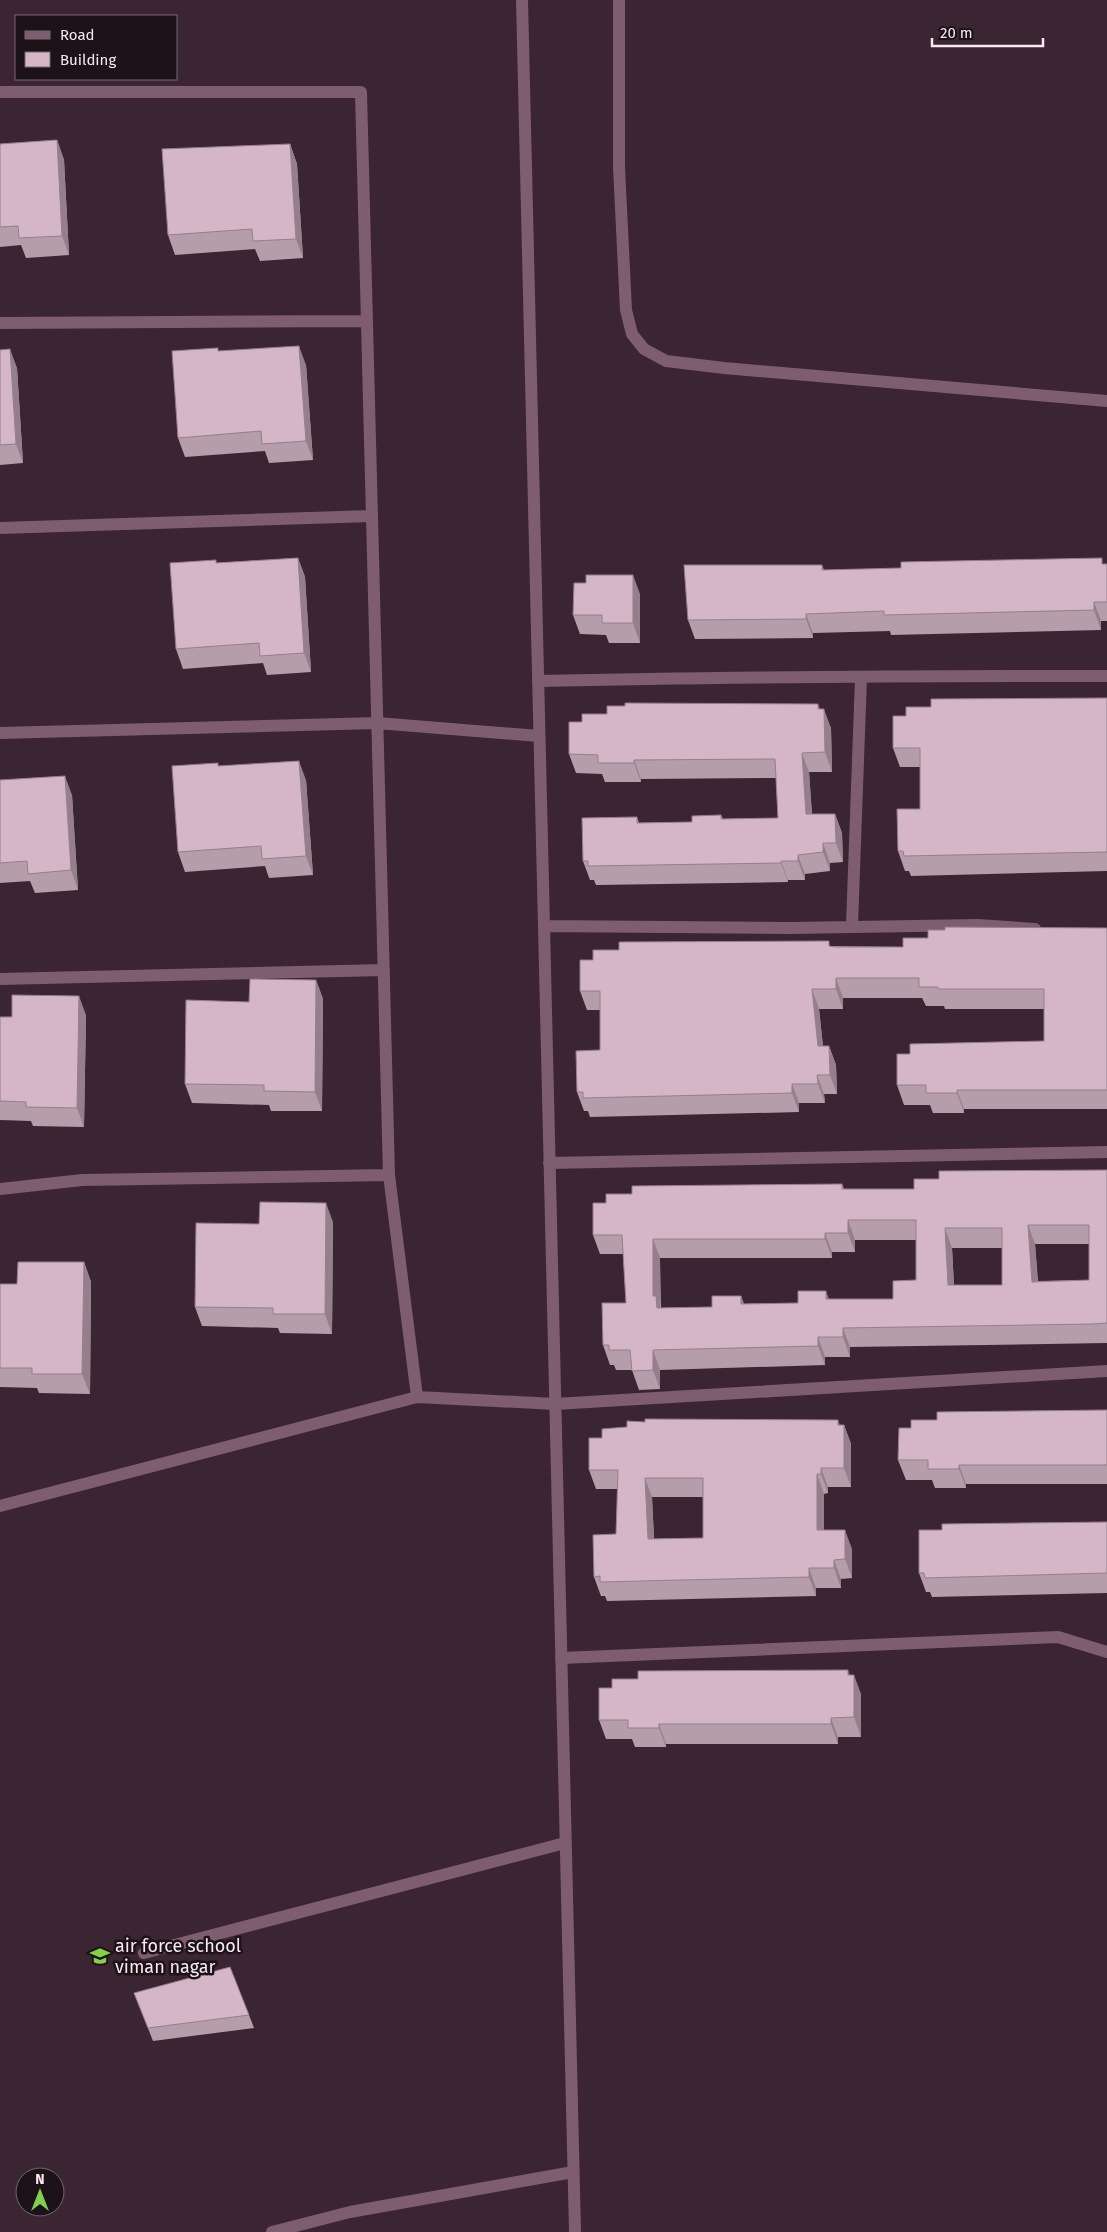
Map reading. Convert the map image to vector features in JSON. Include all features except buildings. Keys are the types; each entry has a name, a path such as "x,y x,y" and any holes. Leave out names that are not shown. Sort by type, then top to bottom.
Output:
{"lane":[{"path":"522,0 575,2232"},
{"path":"619,0 618,167 626,310 632,334 644,349 666,361 724,368 1107,401"},
{"path":"0,92 360,92 390,1175 417,1398"},
{"path":"0,323 366,321"},
{"path":"0,528 372,516"},
{"path":"538,681 718,677 1107,676"},
{"path":"852,925 861,678"},
{"path":"0,733 377,723 540,736"},
{"path":"544,926 790,928 852,925 978,925 1047,930"},
{"path":"0,979 384,970"},
{"path":"550,1163 1107,1152"},
{"path":"0,1189 82,1180 390,1175"},
{"path":"0,1506 417,1398 555,1404 1107,1371"},
{"path":"561,1658 1058,1637 1107,1652"},
{"path":"144,1953 565,1843"},
{"path":"272,2232 350,2212 573,2172"}],"place":[{"name":"air force school viman nagar","path":"100,1956"}]}
